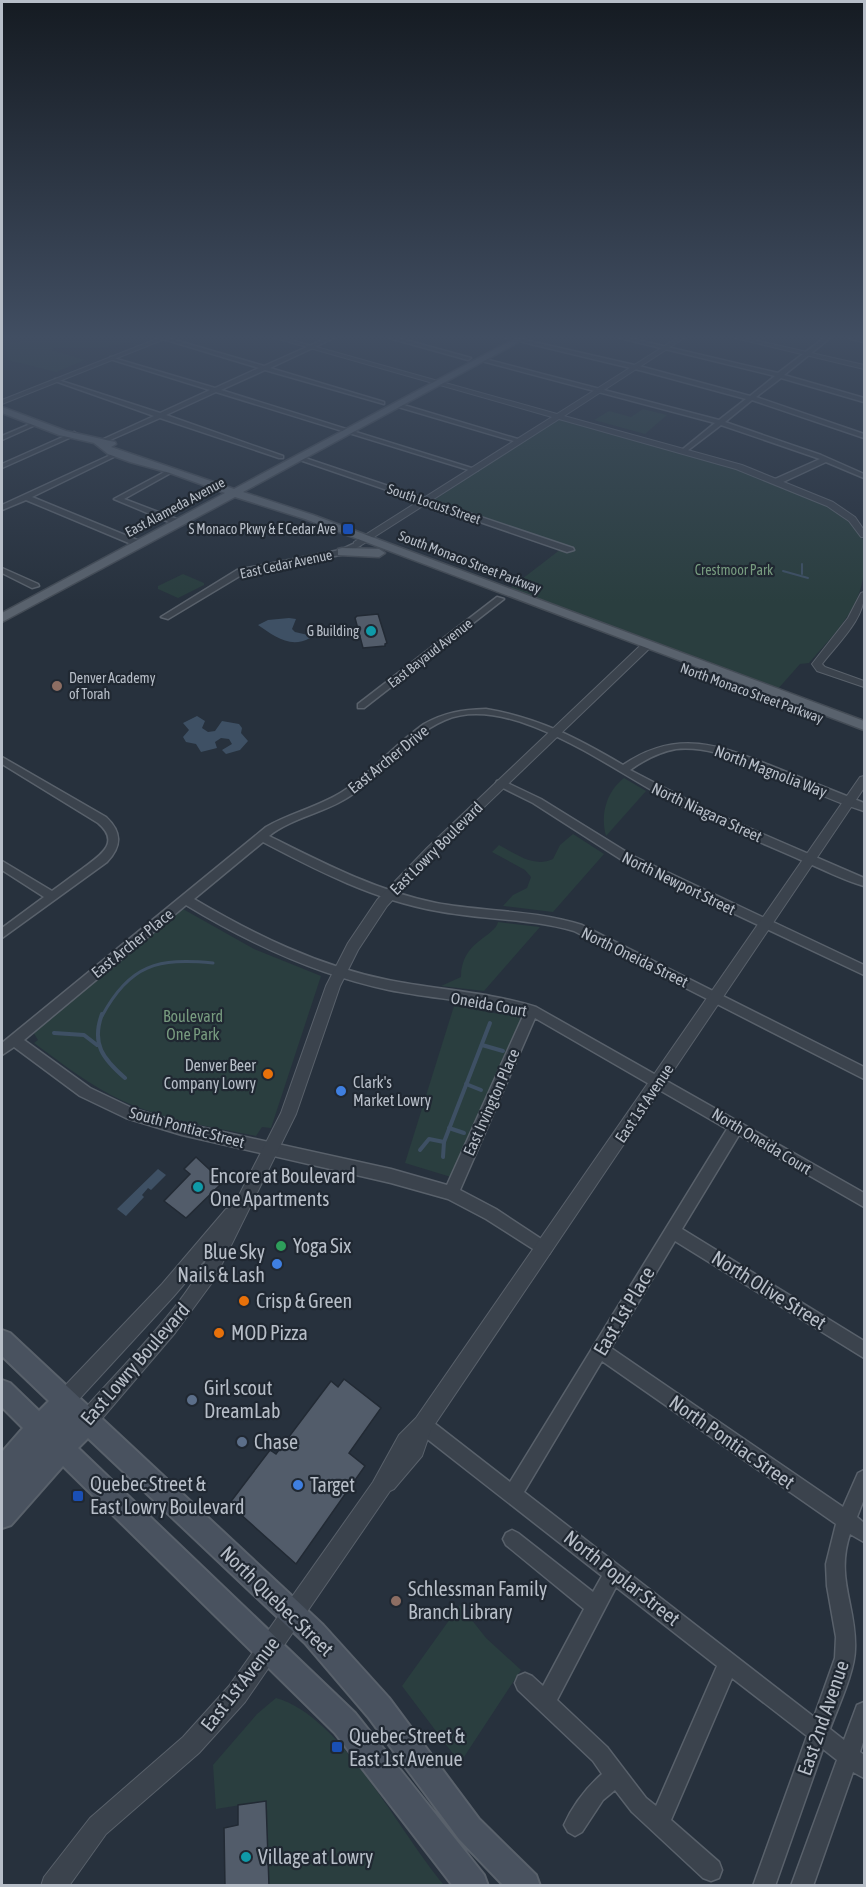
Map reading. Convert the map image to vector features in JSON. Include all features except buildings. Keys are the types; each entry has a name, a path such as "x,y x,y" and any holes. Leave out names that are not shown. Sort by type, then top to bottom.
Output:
{"main road":[{"name":"South Monaco Street Parkway","path":"47,426 99,443 111,444 170,466 178,472"},
{"name":"South Monaco Street Parkway","path":"61,426 71,430 74,434"},
{"name":"East Alameda Avenue","path":"2,604 340,426"},
{"name":"East Alameda Avenue","path":"2,618 357,426"},
{"name":"South Monaco Street Parkway","path":"99,443 102,447 265,504 281,510 298,521 361,542 643,649"},
{"path":"256,481 254,492 265,504"},
{"path":"201,511 230,503 265,504"},
{"name":"South Monaco Street Parkway","path":"361,542 379,553 455,582 555,611 643,649"},
{"path":"342,552 379,553"},
{"name":"North Monaco Street Parkway","path":"643,649 864,726"},
{"name":"North Monaco Street Parkway","path":"643,649 864,734"},
{"name":"North Quebec Street","path":"2,1341 292,1615 359,1683 455,1812 525,1886"},
{"path":"2,1391 361,1740 432,1838 473,1886"},
{"name":"East Lowry Boulevard","path":"2,1516 50,1438 76,1410"},
{"path":"2,1493 50,1438"},
{"name":"East Lowry Boulevard","path":"2,1468 50,1438"}],"street":[{"path":"2,438 30,426"},
{"path":"99,443 137,426"},
{"path":"190,426 281,457"},
{"path":"330,426 474,470"},
{"path":"468,426 519,441"},
{"name":"East Cedar Avenue","path":"165,616 240,573 342,552 543,426"},
{"path":"600,426 685,450 778,481 842,510 864,535"},
{"path":"685,450 715,426"},
{"path":"728,426 826,459 864,476"},
{"path":"837,426 863,436"},
{"path":"2,465 74,434"},
{"path":"2,508 119,453"},
{"name":"South Locust Street","path":"298,458 570,550"},
{"path":"778,481 826,459"},
{"path":"178,472 118,499 178,523"},
{"path":"26,497 139,544"},
{"path":"2,570 35,586"},
{"name":"East Bayaud Avenue","path":"361,706 501,595"},
{"path":"864,595 852,619 818,664 821,669 864,684"},
{"name":"East Lowry Boulevard","path":"76,1410 192,1298 208,1274 273,1149 297,1092 326,1002 357,940 389,894 501,783 643,649"},
{"name":"East Archer Drive","path":"262,837 289,819 345,795 426,728 448,715 481,711 497,712 554,734"},
{"name":"North Niagara Street","path":"554,734 590,749 680,802 864,882"},
{"name":"North Magnolia Way","path":"624,769 642,756 665,747 708,747 730,753 864,807"},
{"path":"2,760 102,820 113,831 115,844 111,852 2,934"},
{"name":"East 1st Avenue","path":"53,1886 98,1826 191,1744 221,1713 380,1489 405,1464 415,1449 423,1425 864,780"},
{"name":"North Newport Street","path":"501,783 547,806 621,855 864,970"},
{"name":"North Oneida Street","path":"262,837 319,867 389,894 450,909 545,919 568,925 864,1073"},
{"name":"East Archer Place","path":"2,1050 262,837"},
{"path":"2,865 52,897"},
{"name":"Oneida Court","path":"185,899 265,945 340,973 387,985 532,1011 659,1081"},
{"name":"East Irvington Place","path":"451,1193 532,1011"},
{"name":"South Pontiac Street","path":"14,1040 85,1092 122,1110 182,1129 273,1149"},
{"name":"North Oneida Court","path":"659,1081 719,1115 735,1129 864,1200"},
{"name":"East 1st Place","path":"513,1493 735,1129"},
{"path":"273,1149 411,1181 451,1193 491,1214 544,1249"},
{"name":"East Lowry Boulevard","path":"76,1410 168,1290 247,1197"},
{"name":"North Olive Street","path":"673,1231 864,1350"},
{"name":"North Pontiac Street","path":"600,1350 864,1533"},
{"name":"North Poplar Street","path":"423,1425 856,1762"},
{"name":"East 2nd Avenue","path":"764,1886 845,1658 845,1627 836,1589 834,1568 838,1545 864,1479"},
{"path":"512,1539 596,1606"},
{"path":"545,1702 614,1572"},
{"path":"659,1824 729,1662"},
{"path":"525,1683 600,1754 639,1805 711,1870"},
{"name":"East 2nd Avenue","path":"802,1886 856,1762 864,1712"},
{"path":"575,1825 596,1793 616,1775"}],"green space":[{"name":"Crestmoor Park","path":"548,426 589,426 726,465 816,500 847,520 863,540 865,551 863,578 847,618 809,663 800,664 777,690 509,589 561,549 428,504"},
{"path":"616,426 654,426 645,434"},
{"path":"183,574 204,585 178,598 158,589 158,586"},
{"path":"624,778 646,791 606,836 604,812 606,804 613,790"},
{"path":"573,834 604,854 553,912 503,906 513,895 527,888 531,877 525,870 492,852 499,845 525,859 546,861 553,859 560,845"},
{"name":"Boulevard One Park","path":"183,909 254,949 321,976 271,1128 262,1127 256,1136 172,1118 139,1108 88,1082 34,1043 38,1040 33,1032"},
{"path":"498,922 540,927 484,991 441,986 461,977 466,955 496,927"},
{"path":"454,1006 523,1018 451,1177 405,1163"},
{"path":"460,1605 486,1638 521,1670 460,1763 402,1686"},
{"path":"276,1698 300,1709 324,1728 347,1752 444,1885 269,1885 266,1801 216,1809 213,1765 257,1714"}],"water":[{"path":"296,619 292,629 295,632 308,635 310,638 289,642 276,637 258,625 268,620"},
{"path":"197,716 205,721 202,728 208,732 215,731 222,721 239,724 242,728 241,733 248,741 240,750 226,754 222,750 232,744 229,739 221,738 215,742 217,748 201,752 196,744 186,742 183,737 189,730 183,723"},
{"path":"158,1169 166,1175 151,1190 148,1188 142,1195 144,1197 126,1216 117,1209"}],"waterway":[{"path":"802,564 802,574"},
{"path":"783,571 808,578"},
{"path":"102,1016 123,985 147,968 176,962 213,963"},
{"path":"102,1014 98,1034 101,1050 125,1078"},
{"path":"466,1084 490,1023"},
{"path":"54,1033 84,1035 97,1045"},
{"path":"482,1045 503,1051"},
{"path":"449,1128 466,1084"},
{"path":"466,1084 481,1090"},
{"path":"444,1142 449,1128"},
{"path":"449,1128 464,1133"},
{"path":"420,1150 429,1139 444,1142"},
{"path":"443,1157 444,1142"}],"place":[{"name":"S Monaco Pkwy & E Cedar Ave","path":"348,529"},
{"name":"G Building","path":"371,631"},
{"name":"Denver Academy of Torah","path":"57,686"},
{"name":"Denver Beer Company Lowry","path":"268,1074"},
{"name":"Clark's Market Lowry","path":"341,1091"},
{"name":"Encore at Boulevard One Apartments","path":"198,1187"},
{"name":"Yoga Six","path":"281,1246"},
{"name":"Blue Sky Nails & Lash","path":"277,1264"},
{"name":"Crisp & Green","path":"244,1301"},
{"name":"MOD Pizza","path":"219,1333"},
{"name":"Girl scout DreamLab","path":"192,1400"},
{"name":"Chase","path":"242,1442"},
{"name":"Target","path":"298,1485"},
{"name":"Quebec Street & East Lowry Boulevard","path":"78,1496"},
{"name":"Schlessman Family Branch Library","path":"396,1601"},
{"name":"Quebec Street & East 1st Avenue","path":"337,1747"},
{"name":"Village at Lowry","path":"246,1857"}]}
